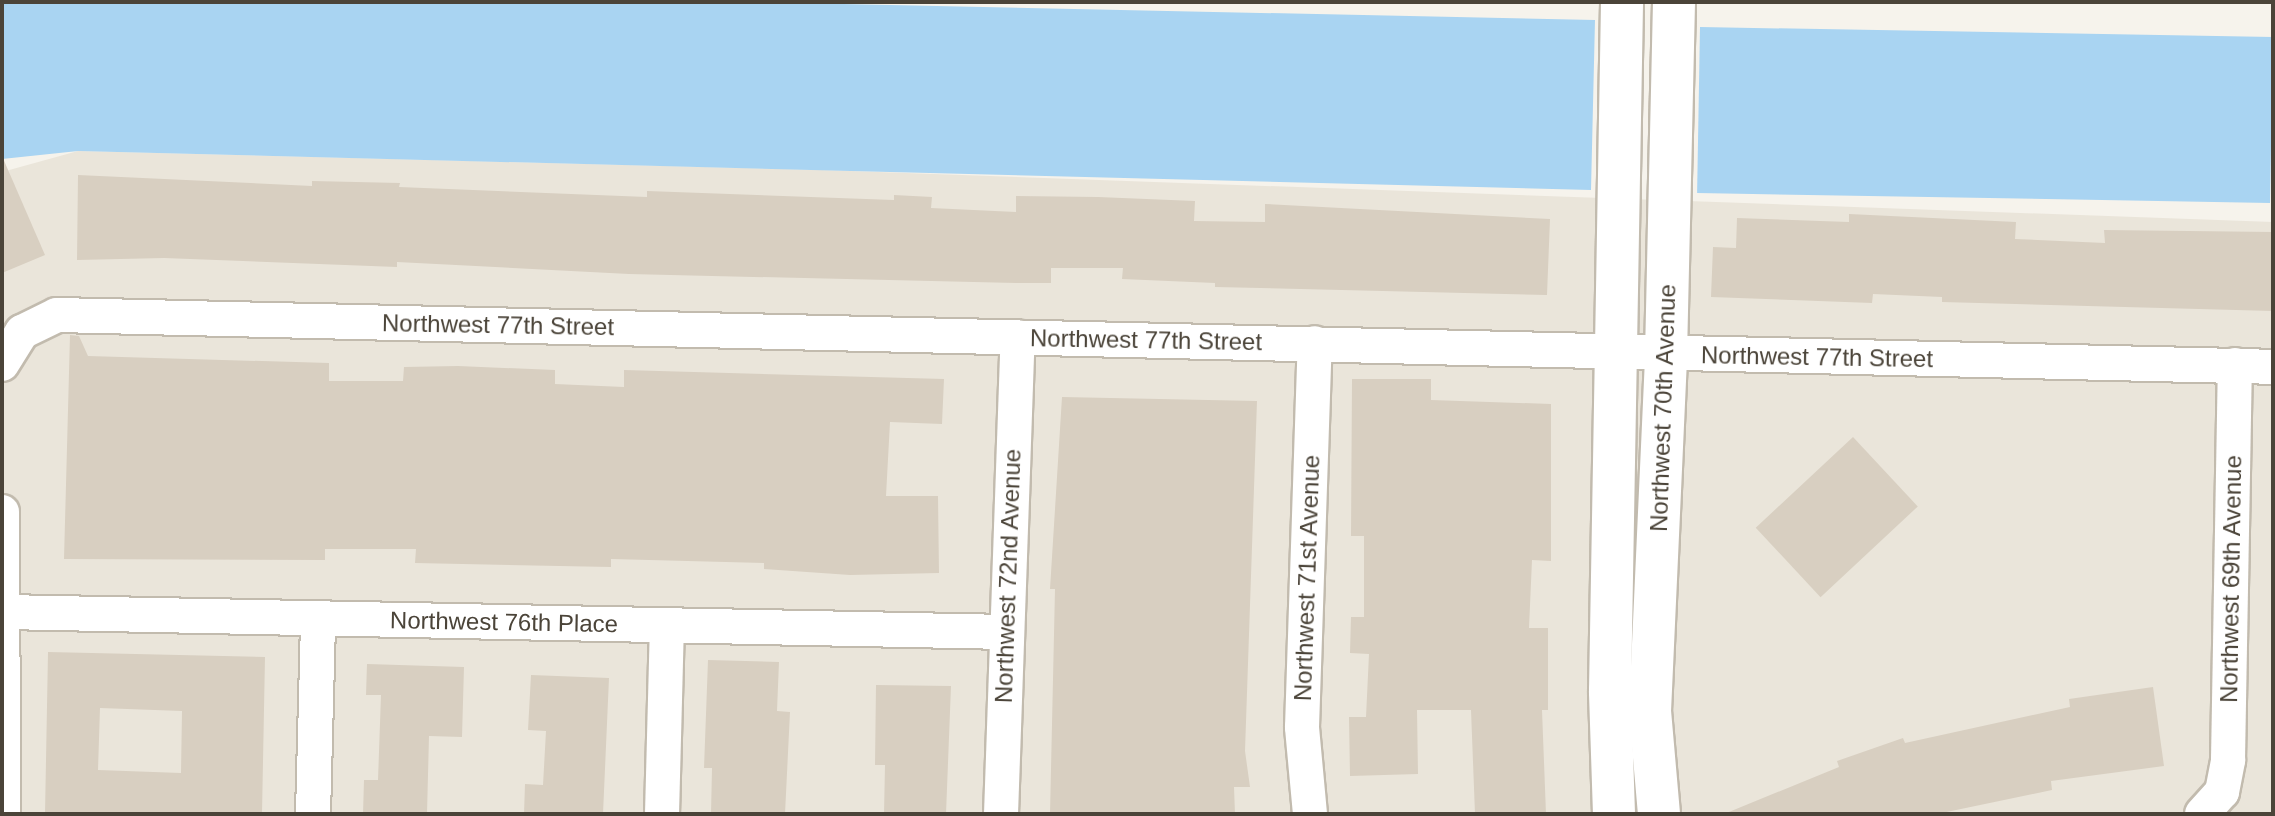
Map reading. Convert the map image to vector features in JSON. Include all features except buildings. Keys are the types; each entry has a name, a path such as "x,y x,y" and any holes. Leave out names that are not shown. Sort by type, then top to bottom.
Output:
{"street":[{"name":"Northwest 70th Avenue","path":"1614,814 1610,691 1622,2"},
{"name":"Northwest 70th Avenue","path":"1659,814 1650,711 1666,355 1674,2"},
{"name":"Northwest 77th Street","path":"2,364 22,332 57,315 2273,367"},
{"name":"Northwest 72nd Avenue","path":"1001,814 1005,632 1018,337"},
{"name":"Northwest 71st Avenue","path":"1310,814 1302,727 1315,343"},
{"name":"Northwest 69th Avenue","path":"2212,803 2228,760 2235,365"},
{"path":"2,512 3,814"},
{"name":"Northwest 76th Place","path":"3,612 1005,632"},
{"path":"313,814 318,618"},
{"path":"662,814 667,625"}],"shaded area":[{"path":"78,151 822,170 2273,222 2273,814 2,814 2,172"}],"water":[{"path":"2,2 745,2 1595,20 1591,190 78,151 2,159"},
{"path":"1700,27 2273,37 2270,203 1697,193"}]}
